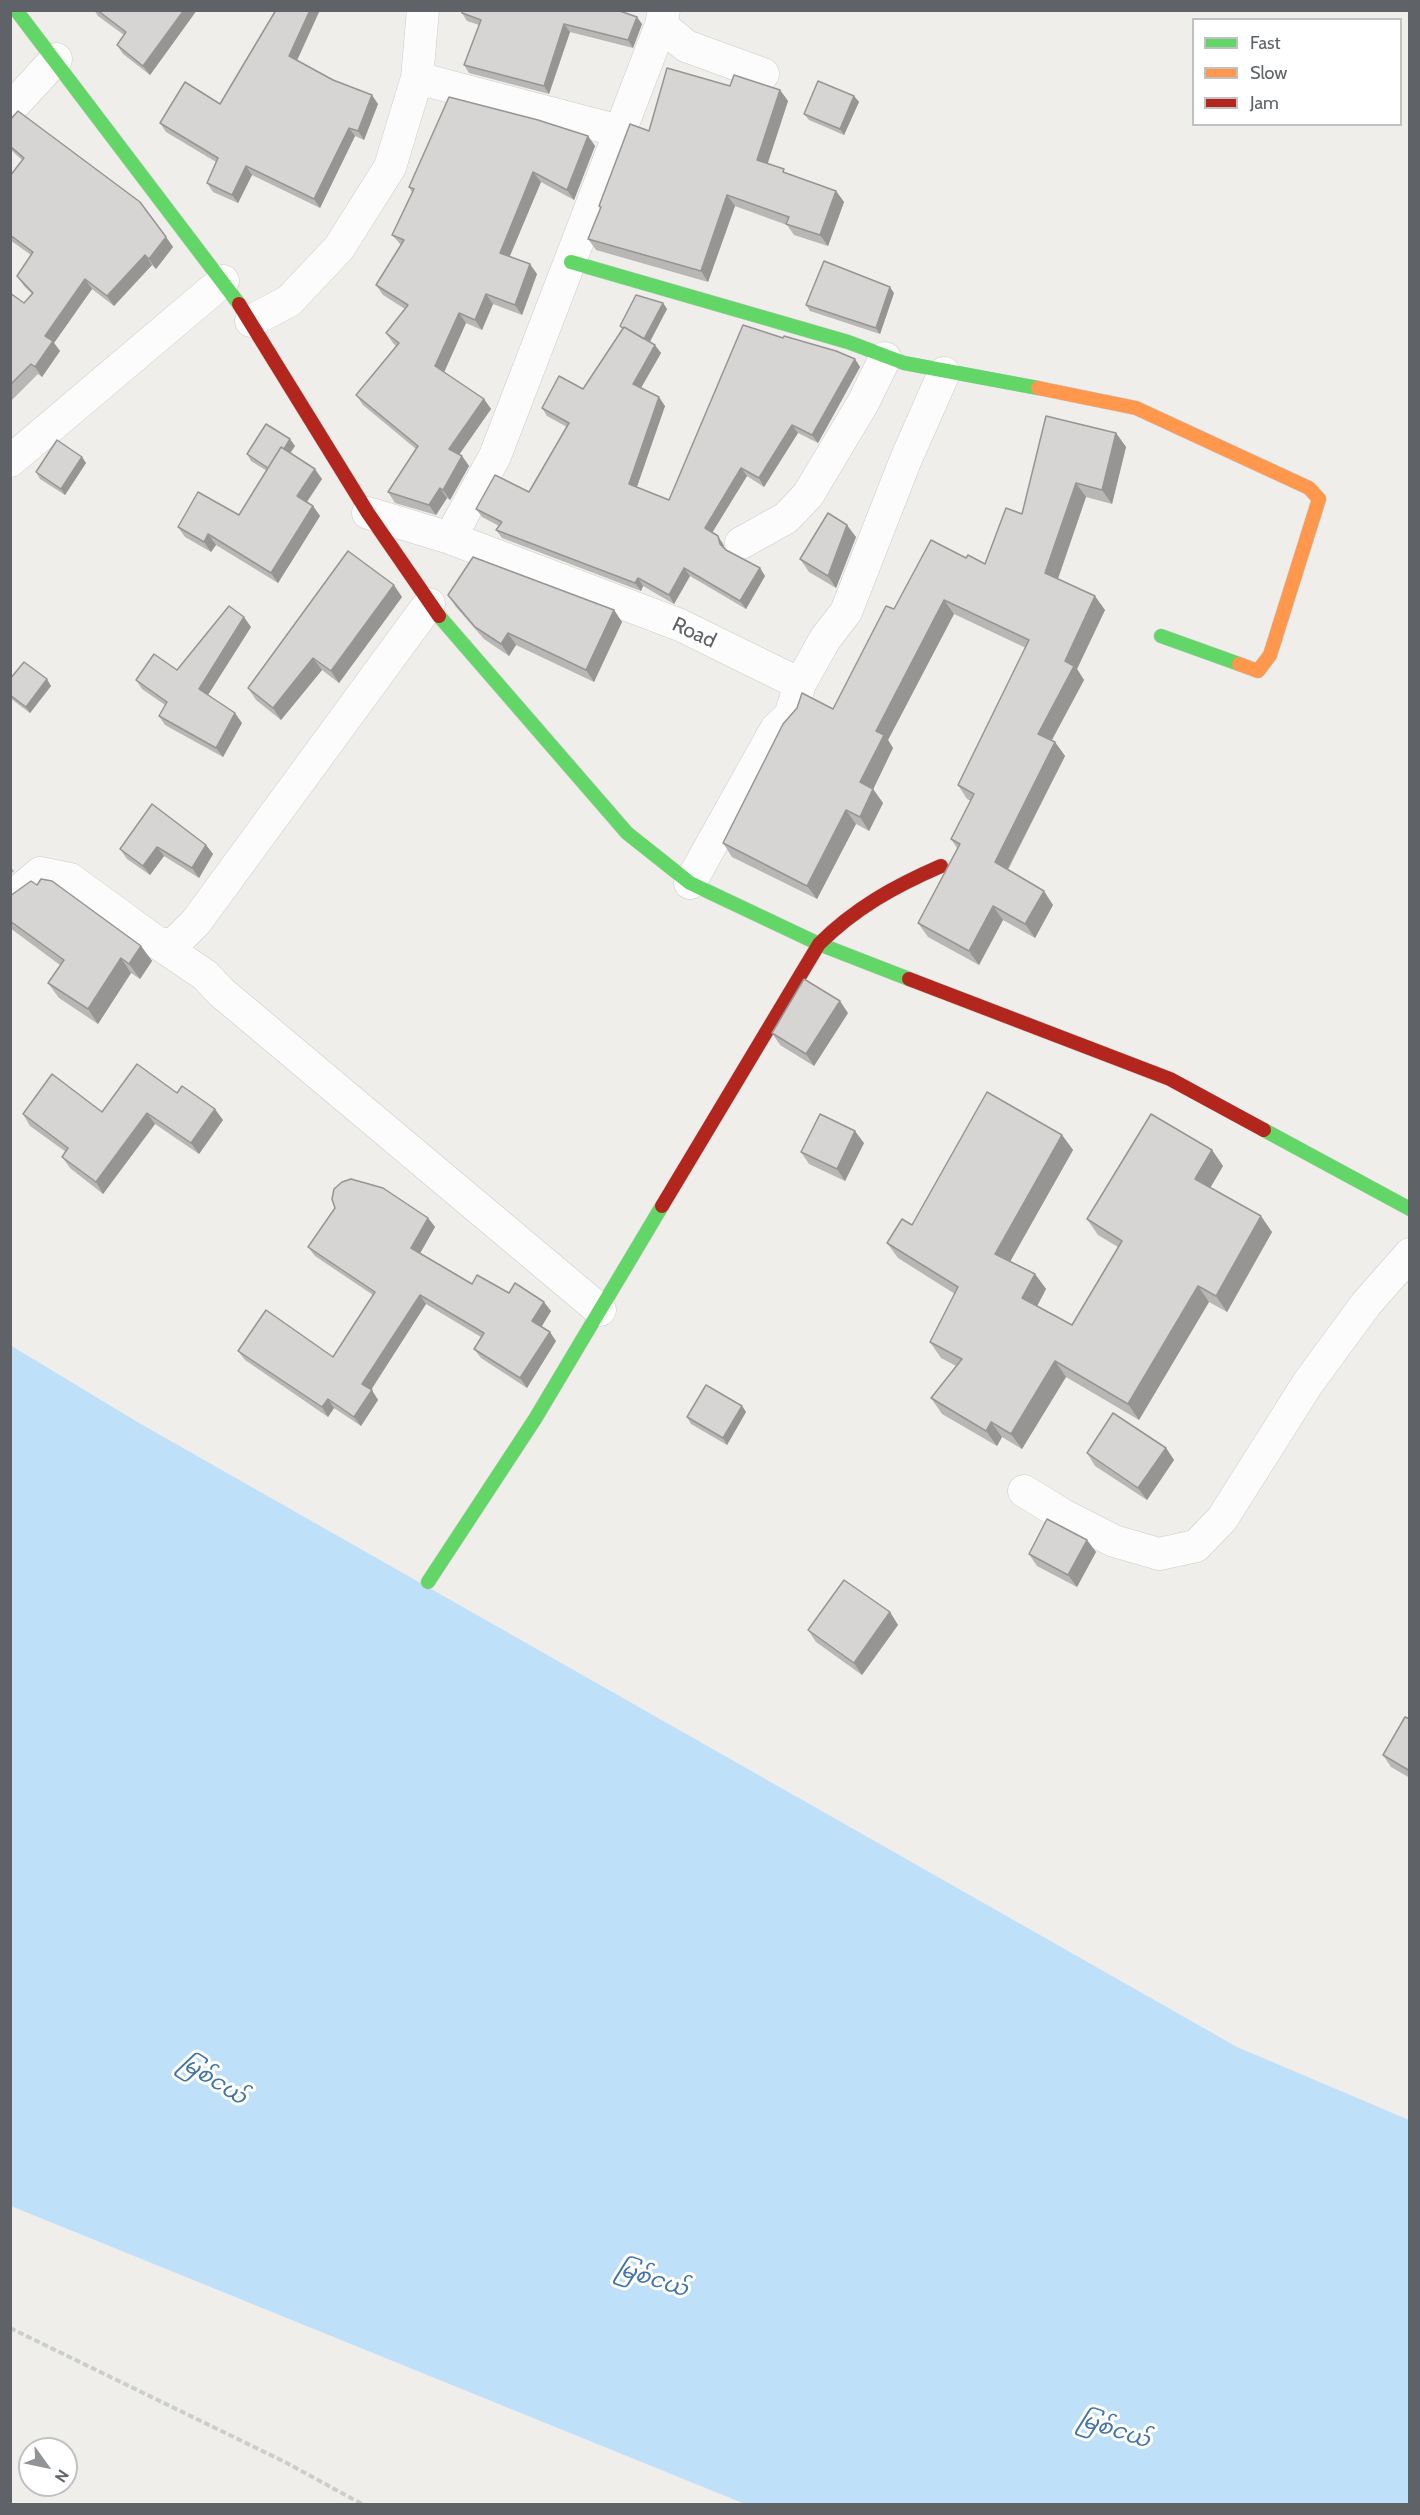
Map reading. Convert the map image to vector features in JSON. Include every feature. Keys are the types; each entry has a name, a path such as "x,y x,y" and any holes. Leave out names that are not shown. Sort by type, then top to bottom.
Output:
{"street":[{"path":"16,10 56,59 251,321 368,513 429,604 627,833 690,883 819,944 1170,1079 1410,1209"},
{"path":"251,321 289,301 339,248 390,167 417,78 423,10"},
{"path":"450,538 495,456 571,262 662,18 686,46 763,74"},
{"path":"10,109 56,59"},
{"path":"417,78 619,131"},
{"path":"571,262 848,342 885,358 944,373 963,373 1136,408 1309,488 1319,499 1270,655 1258,671 1161,636"},
{"path":"10,461 223,281"},
{"path":"741,543 786,518 808,495 863,403 885,358"},
{"path":"690,883 776,729 790,716 800,684 825,639 846,612 906,459 944,373"},
{"name":"Road","path":"368,513 450,538 680,625 800,684"},
{"path":"159,944 174,944 196,922 429,604"},
{"path":"429,1582 535,1419 819,944 838,923 889,889 941,866"},
{"path":"10,899 40,873 70,879 205,975 231,1000 600,1310"},
{"path":"1024,1491 1063,1515 1114,1541 1159,1554 1196,1546 1222,1519 1308,1383 1366,1304 1410,1254"}],"path":[{"path":"10,2328 285,2462 362,2505"}],"water":[{"name":"မြစ်ငယ်","path":"10,1345 139,1423 1237,2047 1409,2120 1409,2504 745,2504 11,2206"}],"building":[{"path":"97,10 184,10 143,66 117,45 126,32"},
{"path":"276,10 310,10 289,56 333,80 372,95 358,131 349,128 314,199 246,166 232,195 207,183 218,158 160,123 185,82 220,104"},
{"path":"462,10 617,10 637,17 628,40 564,24 544,86 464,65 481,20 462,13"},
{"path":"667,68 730,86 734,75 780,90 757,160 836,191 820,235 786,224 789,217 727,195 701,271 588,239 630,124 649,131"},
{"path":"818,81 854,96 840,129 804,114"},
{"path":"449,97 538,120 588,136 567,190 533,172 500,253 530,264 515,305 486,294 475,320 459,313 435,366 484,399 449,449 462,456 443,490 440,488 429,505 388,492 418,446 356,395 399,343 386,333 408,305 376,285 404,240 392,235 414,189 409,187"},
{"path":"18,111 140,202 166,237 149,259 145,255 107,296 85,279 45,336 53,341 35,367 31,364 10,385 10,293 24,303 33,293 17,276 33,252 10,235 10,176 24,158 10,146 10,120"},
{"path":"824,261 890,287 876,328 806,305"},
{"path":"636,295 663,303 644,339 620,326"},
{"path":"743,325 836,351 855,359 812,435 792,425 759,478 741,468 705,528 718,536 720,544 726,550 760,568 740,601 684,568 669,595 638,578 635,583 496,530 502,522 476,509 495,475 529,492 569,423 542,408 559,376 583,389 624,327 655,345 633,384 659,397 629,484 669,500"},
{"path":"1046,416 1116,433 1102,490 1076,483 1045,573 1095,596 1065,661 1074,666 1038,734 1055,742 995,862 1044,891 1025,924 993,906 969,951 918,923 960,844 951,839 974,794 958,785 1029,640 944,600 876,731 884,735 860,782 873,789 860,817 846,810 807,886 723,843 783,724 797,708 802,693 833,709 886,606 894,609 931,540 966,558 968,555 985,564 1006,508 1022,514"},
{"path":"266,424 290,439 284,449 281,447 268,468 247,454"},
{"path":"57,440 82,457 61,489 36,472"},
{"path":"281,447 315,469 297,496 313,506 271,573 208,534 204,542 178,527 198,492 239,515"},
{"path":"828,513 847,525 828,576 800,559"},
{"path":"348,551 394,585 331,671 313,658 273,708 248,688"},
{"path":"473,557 614,610 586,670 508,633 501,644 475,627 448,595"},
{"path":"229,606 244,617 199,689 235,713 216,748 159,716 167,702 136,680 154,654 177,670"},
{"path":"24,662 47,679 26,707 10,695 10,679"},
{"path":"152,804 206,845 192,868 157,847 143,866 120,849"},
{"path":"41,879 52,881 141,946 129,964 121,958 88,1009 48,983 64,960 10,921 10,896 31,881 37,885"},
{"path":"804,979 840,1001 806,1054 772,1033"},
{"path":"137,1064 177,1093 182,1086 215,1109 191,1143 147,1113 96,1182 62,1157 68,1148 23,1114 52,1074 102,1112"},
{"path":"987,1092 1062,1135 995,1254 1035,1274 1022,1298 1072,1325 1122,1241 1087,1219 1151,1114 1212,1150 1195,1179 1261,1216 1216,1296 1198,1286 1128,1404 1055,1361 1011,1434 991,1422 986,1431 931,1398 962,1359 930,1342 958,1287 887,1243 902,1219 912,1225"},
{"path":"820,1114 855,1131 837,1169 801,1152"},
{"path":"351,1179 383,1188 428,1218 411,1248 472,1284 477,1275 509,1293 515,1283 544,1302 532,1321 550,1332 520,1378 474,1349 484,1333 420,1295 362,1384 372,1390 354,1417 328,1399 322,1407 238,1351 266,1310 333,1357 375,1292 308,1247 335,1208 332,1199 334,1189 342,1182"},
{"path":"706,1385 742,1406 723,1438 687,1417"},
{"path":"1113,1413 1166,1448 1138,1488 1087,1453"},
{"path":"1047,1519 1087,1540 1068,1575 1029,1554"},
{"path":"844,1580 890,1612 854,1663 808,1630"},
{"path":"1405,1717 1410,1719 1410,1771 1383,1755"}],"traffic: fast":[{"path":"16,10 239,304"},
{"path":"571,262 848,342 904,363 1038,388"},
{"path":"439,616 627,833 690,883 819,944 909,979"},
{"path":"1161,636 1239,664"},
{"path":"1264,1130 1410,1209"},
{"path":"428,1582 535,1419 662,1206"}],"traffic: slow":[{"path":"1038,388 1136,408 1309,488 1319,499 1270,655 1258,671 1239,664"}],"traffic: jam":[{"path":"239,304 368,513 439,616"},
{"path":"662,1206 819,944 847,919 876,899 941,866"},
{"path":"909,979 1170,1079 1264,1130"}]}
